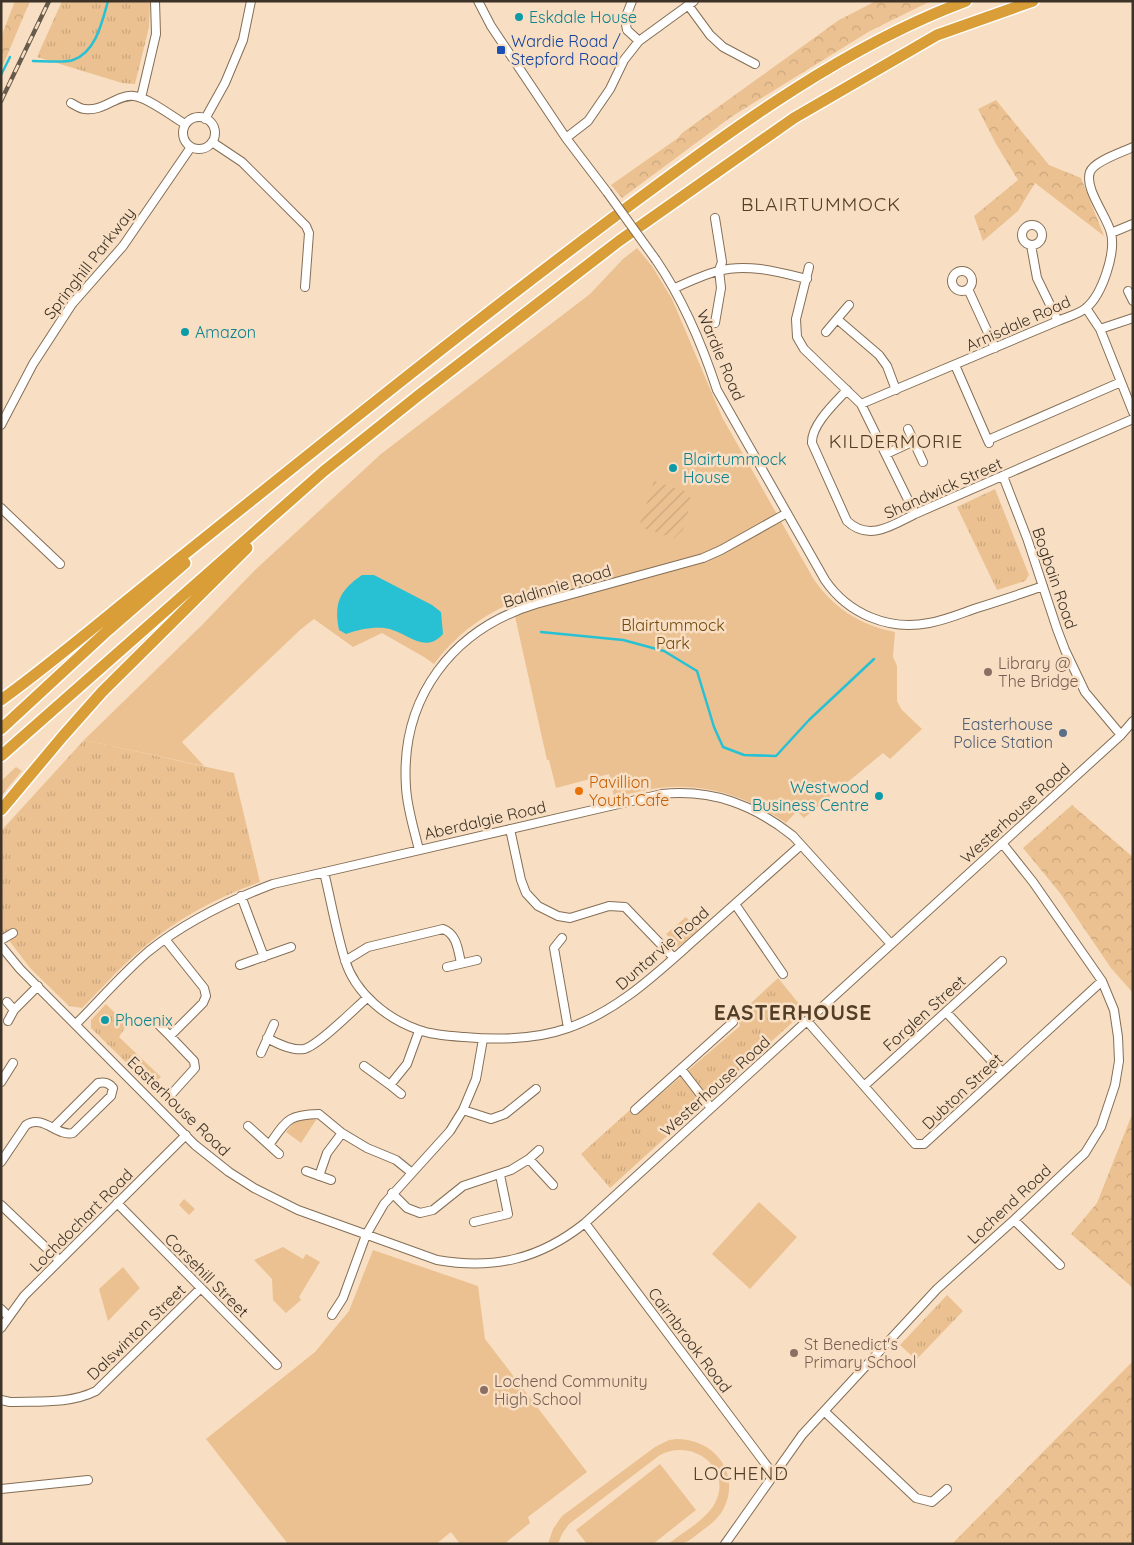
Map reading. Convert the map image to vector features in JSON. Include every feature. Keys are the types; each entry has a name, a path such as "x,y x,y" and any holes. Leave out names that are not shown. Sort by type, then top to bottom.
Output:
{"highway":[{"path":"1,700 413,371 526,283 660,184 754,117 822,73 915,22 966,1"},
{"path":"1,756 324,471 419,395 619,241 794,118 937,35 1033,1"},
{"path":"1,729 106,631 310,454"},
{"path":"1,810 62,736 102,692 324,471"}],"street":[{"path":"141,98 156,34 155,1"},
{"path":"206,119 225,83 243,40 250,1"},
{"name":"Wardie Road","path":"478,1 491,26 566,138 675,288 694,325 718,390 830,588 851,607 878,620 895,624 929,623 1043,586"},
{"path":"628,3 625,19 627,30 639,40"},
{"path":"566,138 588,121 610,89 624,60 639,40 691,3 710,35 723,47 755,64"},
{"path":"71,103 85,109 98,108 121,98 132,96 141,98 185,124"},
{"path":"192,118 206,119 213,126 212,142 204,148 195,149 191,147 187,144 183,134 185,124 192,118"},
{"path":"212,142 242,162 306,226 309,233 305,287"},
{"name":"Springhill Parkway","path":"1,425 33,364 72,304 123,246 191,147"},
{"name":"Arnisdale Road","path":"861,404 1086,308 1094,298 1106,273 1111,255 1111,233 1092,190 1090,172 1093,167 1106,159 1133,147"},
{"path":"715,218 722,253 722,262 719,270 721,288 715,323"},
{"path":"1111,233 1133,224"},
{"path":"1031,244 1037,278 1058,321"},
{"path":"809,267 796,319 797,337 804,349 861,404 914,514"},
{"path":"675,288 719,270 752,268 807,279"},
{"path":"968,289 995,348"},
{"path":"1128,290 1133,301"},
{"path":"826,332 849,305"},
{"path":"1086,308 1100,329 1133,412"},
{"path":"1100,329 1133,318"},
{"path":"836,319 879,355 887,366 896,390"},
{"path":"955,365 989,442 1121,382"},
{"name":"Shandwick Street","path":"847,390 818,424 812,439 813,448 848,521 855,528 864,531 885,529 914,514 1133,419"},
{"path":"908,429 923,462"},
{"path":"886,454 914,441"},
{"name":"Bogbain Road","path":"1003,476 1027,538 1057,629 1085,692 1121,734"},
{"path":"1,508 60,564"},
{"name":"Baldinnie Road","path":"419,850 406,788 409,738 414,718 424,693 435,674 456,650 479,630 510,613 536,604 704,558 788,513"},
{"name":"Westerhouse Road","path":"458,1264 499,1263 533,1254 570,1235 585,1223 1121,734 1133,720"},
{"name":"Westerhouse Road","path":"1121,734 1133,727"},
{"name":"Aberdalgie Road","path":"76,1024 135,964 166,939 198,918 241,896 273,884 653,795 672,793 711,796 750,808 781,826 793,836 891,944"},
{"path":"510,829 526,893 538,906 558,916 570,918 609,906 625,907 674,958"},
{"name":"Lochend Road","path":"725,1544 802,1435 937,1289 1085,1153 1101,1127 1115,1085 1119,1061 1114,1010 1102,981 1033,882 1002,843"},
{"name":"Duntarvie Road","path":"324,872 345,961 353,978 367,998 394,1018 420,1031 448,1036 503,1039 543,1035 568,1028 620,1003 674,958 801,845"},
{"path":"241,896 264,957"},
{"path":"734,904 784,974"},
{"path":"345,961 368,947 443,930 450,932 455,939 462,963"},
{"path":"1,940 13,933"},
{"path":"562,938 554,948 568,1028"},
{"path":"166,939 204,988 206,996 203,1003 170,1036"},
{"name":"Easterhouse Road","path":"1,946 15,963 186,1135 220,1165 254,1188 298,1210 437,1260 458,1264"},
{"path":"240,965 291,948"},
{"path":"447,966 477,960"},
{"name":"Forglen Street","path":"864,1086 1002,961"},
{"name":"Dubton Street","path":"807,1021 915,1144 924,1144 1102,981"},
{"path":"8,1021 14,1010 38,986"},
{"path":"267,1038 283,1046 304,1049 316,1044 367,998"},
{"path":"7,1002 14,1010"},
{"path":"946,1012 1002,1072"},
{"path":"635,1110 733,1022"},
{"path":"261,1053 274,1024"},
{"path":"159,1025 194,1061 195,1068 168,1098"},
{"path":"390,1085 407,1064 420,1031"},
{"path":"332,1315 343,1298 366,1235 384,1204 450,1131 464,1110 476,1079 483,1039"},
{"path":"1,1082 13,1063"},
{"path":"364,1066 401,1094"},
{"path":"681,1069 711,1108"},
{"path":"1,1162 26,1125 30,1123 38,1121 67,1134 76,1131 111,1096 112,1088 110,1085 104,1082 98,1083 54,1127"},
{"path":"464,1110 491,1119 505,1114 536,1089"},
{"path":"270,1145 285,1123 299,1114 319,1114 342,1133 366,1148 396,1160 412,1173"},
{"path":"248,1126 279,1154"},
{"path":"319,1176 327,1153 342,1133"},
{"name":"Lochdochart Road","path":"1,1328 24,1296 186,1135"},
{"path":"392,1193 407,1208 420,1213 433,1210 463,1186 511,1170 529,1159 539,1150"},
{"path":"529,1159 553,1185"},
{"path":"306,1170 331,1180"},
{"path":"474,1222 508,1214 500,1175"},
{"name":"Corsehill Street","path":"117,1203 277,1366"},
{"path":"1,1205 59,1260"},
{"path":"1014,1220 1060,1265"},
{"name":"Cairnbrook Road","path":"585,1223 773,1474"},
{"name":"Dalswinton Street","path":"1,1400 10,1402 84,1398 96,1391 201,1288"},
{"path":"1,1309 8,1316"},
{"path":"824,1411 916,1498 932,1502 947,1489"},
{"path":"1,1490 88,1480"}],"green space":[{"path":"15,1 30,1 1,70 1,37"},
{"path":"62,1 150,1 149,27 135,84 122,83 37,57"},
{"path":"876,1 931,1 870,31 731,117 622,198 611,185 839,20"},
{"path":"996,100 1049,165 1081,178 1104,236 1035,183 1018,211 983,241 974,216 1018,180 978,109"},
{"name":"Blairtummock Park","path":"637,248 652,266 672,299 722,417 813,578 829,598 848,614 870,625 895,632 893,657 897,666 897,701 902,710 922,729 890,759 883,753 804,818 797,811 786,823 742,799 693,787 659,788 614,797 609,774 556,788 549,760 547,760 512,603 490,614 469,628 450,645 434,664 382,633 353,647 314,619 182,742 204,766 84,740 202,625 255,570 381,454 590,294 623,259"},
{"path":"654,481 688,492 691,501 683,530 674,538 639,527"},
{"path":"995,489 1029,575 1025,581 997,590 957,507"},
{"path":"84,740 234,773 260,882 229,894 199,909 170,927 127,962 82,1008 69,1006 30,968 1,930 1,831"},
{"path":"16,767 22,771 1,796 1,781"},
{"path":"1072,805 1133,857 1133,993 1111,968 1060,893 1023,848"},
{"path":"686,917 698,930 678,947 666,934"},
{"path":"778,978 805,1011 610,1188 581,1154 631,1109 636,1115 740,1026 737,1016"},
{"path":"106,1004 127,1025 119,1037 161,1077 151,1087 91,1028 91,1020"},
{"path":"1131,1117 1133,1117 1133,1288 1071,1234 1097,1203"},
{"path":"311,1118 316,1120 301,1143 286,1132 294,1122"},
{"path":"184,1199 195,1209 189,1215 179,1205"},
{"path":"759,1202 797,1237 750,1289 712,1254"},
{"path":"283,1247 303,1259 306,1254 320,1262 299,1297 301,1300 286,1313 273,1300 272,1279 254,1260"},
{"path":"373,1250 478,1286 485,1339 587,1472 528,1517 530,1523 504,1544 460,1544 451,1532 436,1544 288,1544 206,1439 315,1352 349,1311"},
{"path":"123,1267 140,1288 108,1321 99,1289"},
{"path":"947,1295 963,1311 916,1360 900,1345"},
{"path":"1133,1361 1133,1544 952,1544"},
{"path":"677,1439 702,1445 713,1452 721,1460 726,1471 729,1482 724,1508 709,1525 687,1542 668,1544 706,1515 715,1503 719,1490 719,1478 707,1460 697,1453 685,1450 673,1451 660,1455 569,1524 558,1544 548,1544 553,1529 562,1516 655,1447 669,1440"},
{"path":"660,1464 696,1510 653,1544 587,1544 576,1530"}],"water":[{"path":"362,575 374,575 432,605 441,612 443,634 429,643 415,640 384,628 364,629 346,634 339,630 337,612 340,598 343,592"}],"waterway":[{"path":"33,61 65,61 81,56 93,43 97,35 108,1"},
{"path":"1,75 10,57"},
{"path":"541,632 623,640 664,651 697,671 714,727 723,747 744,755 776,756 809,720 874,659"}],"railway":[{"path":"1,101 49,1"}],"place":[{"name":"Eskdale House","path":"519,17"},
{"name":"Wardie Road / Stepford Road","path":"501,50"},
{"name":"Amazon","path":"185,332"},
{"name":"Blairtummock House","path":"673,468"},
{"name":"Library @ The Bridge","path":"988,672"},
{"name":"Easterhouse Police Station","path":"1063,733"},
{"name":"Pavillion Youth Cafe","path":"579,791"},
{"name":"Westwood Business Centre","path":"879,796"},
{"name":"Phoenix","path":"105,1020"},
{"name":"St Benedict's Primary School","path":"794,1353"},
{"name":"Lochend Community High School","path":"484,1390"}],"district":[{"name":"BLAIRTUMMOCK","path":"821,204"},
{"name":"KILDERMORIE","path":"896,441"},
{"name":"EASTERHOUSE","path":"793,1012"},
{"name":"LOCHEND","path":"741,1473"}]}
